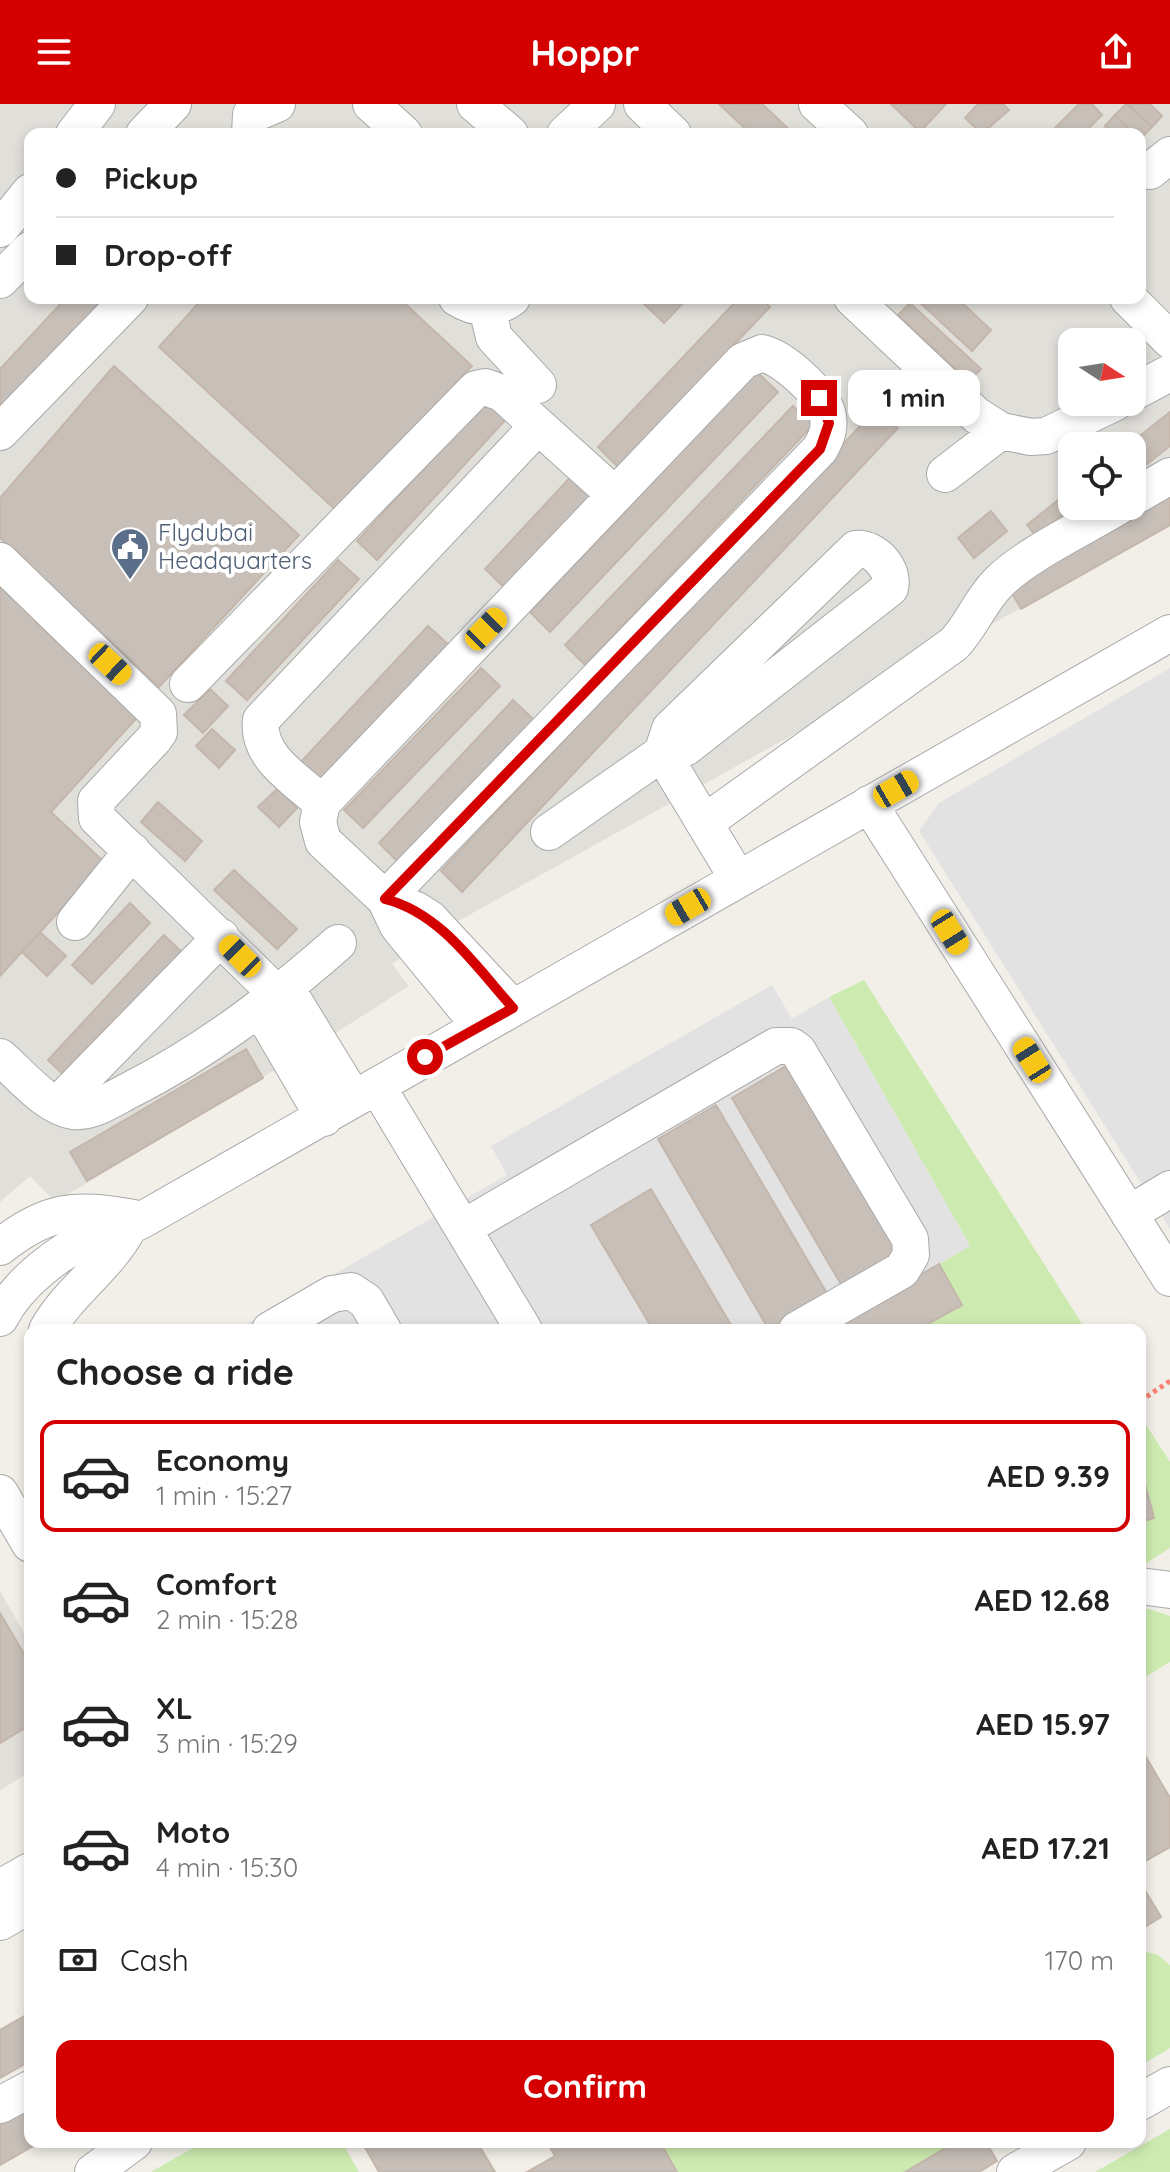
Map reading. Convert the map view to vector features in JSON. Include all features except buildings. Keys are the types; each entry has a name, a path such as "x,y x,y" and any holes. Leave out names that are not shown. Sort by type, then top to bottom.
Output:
{"street":[{"path":"79,128 97,104"},
{"path":"150,128 173,104"},
{"path":"371,104 397,128"},
{"path":"475,104 503,128"},
{"path":"571,128 597,104"},
{"path":"642,104 664,128"},
{"path":"817,104 843,128"},
{"path":"0,229 24,199"},
{"path":"0,280 24,256"},
{"path":"0,432 124,304"},
{"path":"486,304 494,337 538,385"},
{"path":"858,304 976,415 1001,431 1031,437 1046,436 1087,416"},
{"path":"1134,304 1170,340"},
{"path":"385,899 820,449 829,423 826,410 819,398 778,360 762,353 752,355 322,803 318,822 323,841 385,899 398,926 480,1026"},
{"path":"1146,386 1170,373"},
{"path":"188,684 476,389 485,387 502,393 615,495"},
{"path":"322,803 267,753 259,732 267,708 538,426"},
{"path":"945,474 1001,431"},
{"path":"1146,490 1170,476"},
{"path":"704,823 954,644 967,631 990,591 1009,573 1096,520"},
{"path":"549,832 662,753 685,748 885,593 891,576 873,552 862,548 851,552 670,729 662,753 738,879"},
{"path":"0,561 158,714 159,732 96,801 97,818 221,937 363,1094 463,1228 520,1324"},
{"path":"0,1318 30,1279 95,1235 136,1224 869,804 1167,640"},
{"path":"869,804 1170,1278"},
{"path":"75,922 132,851"},
{"path":"385,899 401,903 430,919 513,1008"},
{"path":"57,1105 221,937"},
{"path":"0,1057 57,1105 76,1111 94,1109 160,1075 275,998 338,943"},
{"path":"463,1228 776,1046 791,1046 798,1051 910,1239 912,1249 902,1270 808,1324"},
{"path":"1129,1214 1170,1189"},
{"path":"0,1247 48,1216 79,1211 136,1224"},
{"path":"51,1324 66,1301 136,1224"},
{"path":"280,1324 332,1294 351,1291 366,1301 379,1324"},
{"path":"0,1493 24,1534"},
{"path":"1146,1587 1170,1590"},
{"path":"0,1888 24,1874"},
{"path":"0,1922 24,1908"},
{"path":"1146,2099 1170,2085"},
{"path":"0,2105 24,2092"},
{"path":"93,2172 126,2148"},
{"path":"1015,2172 1057,2148"}],"path":[{"path":"1146,1397 1170,1381"}],"shaded area":[{"path":"0,104 1170,104 1170,525 442,930 392,964 409,986 55,1202 30,1176 0,1202"},
{"path":"1170,668 1170,1229 919,831 939,803"},
{"path":"772,985 792,1019 829,997 970,1246 835,1324 247,1324 507,1175 491,1146"},
{"path":"0,1591 24,1633 24,1776 0,1790"}],"green space":[{"path":"864,980 1082,1324 919,1324 939,1264 970,1246 829,997"},
{"path":"1146,1424 1170,1462 1170,1548 1146,1563 1146,1520 1153,1518 1146,1490"},
{"path":"1146,1609 1170,1616 1170,1662 1146,1676"},
{"path":"1146,1952 1158,1955 1170,1965 1170,2048 1146,2062"},
{"path":"1170,2129 1170,2172 1095,2172 1137,2148 1146,2148 1146,2143"},
{"path":"193,2148 345,2148 359,2172 151,2172"},
{"path":"663,2148 946,2148 905,2172 677,2172"}],"place":[{"name":"Flydubai Headquarters","path":"130,581"}],"route":[{"path":"425,1057 513,1008 430,919 401,903 385,899 820,449 829,423 819,398"}]}
